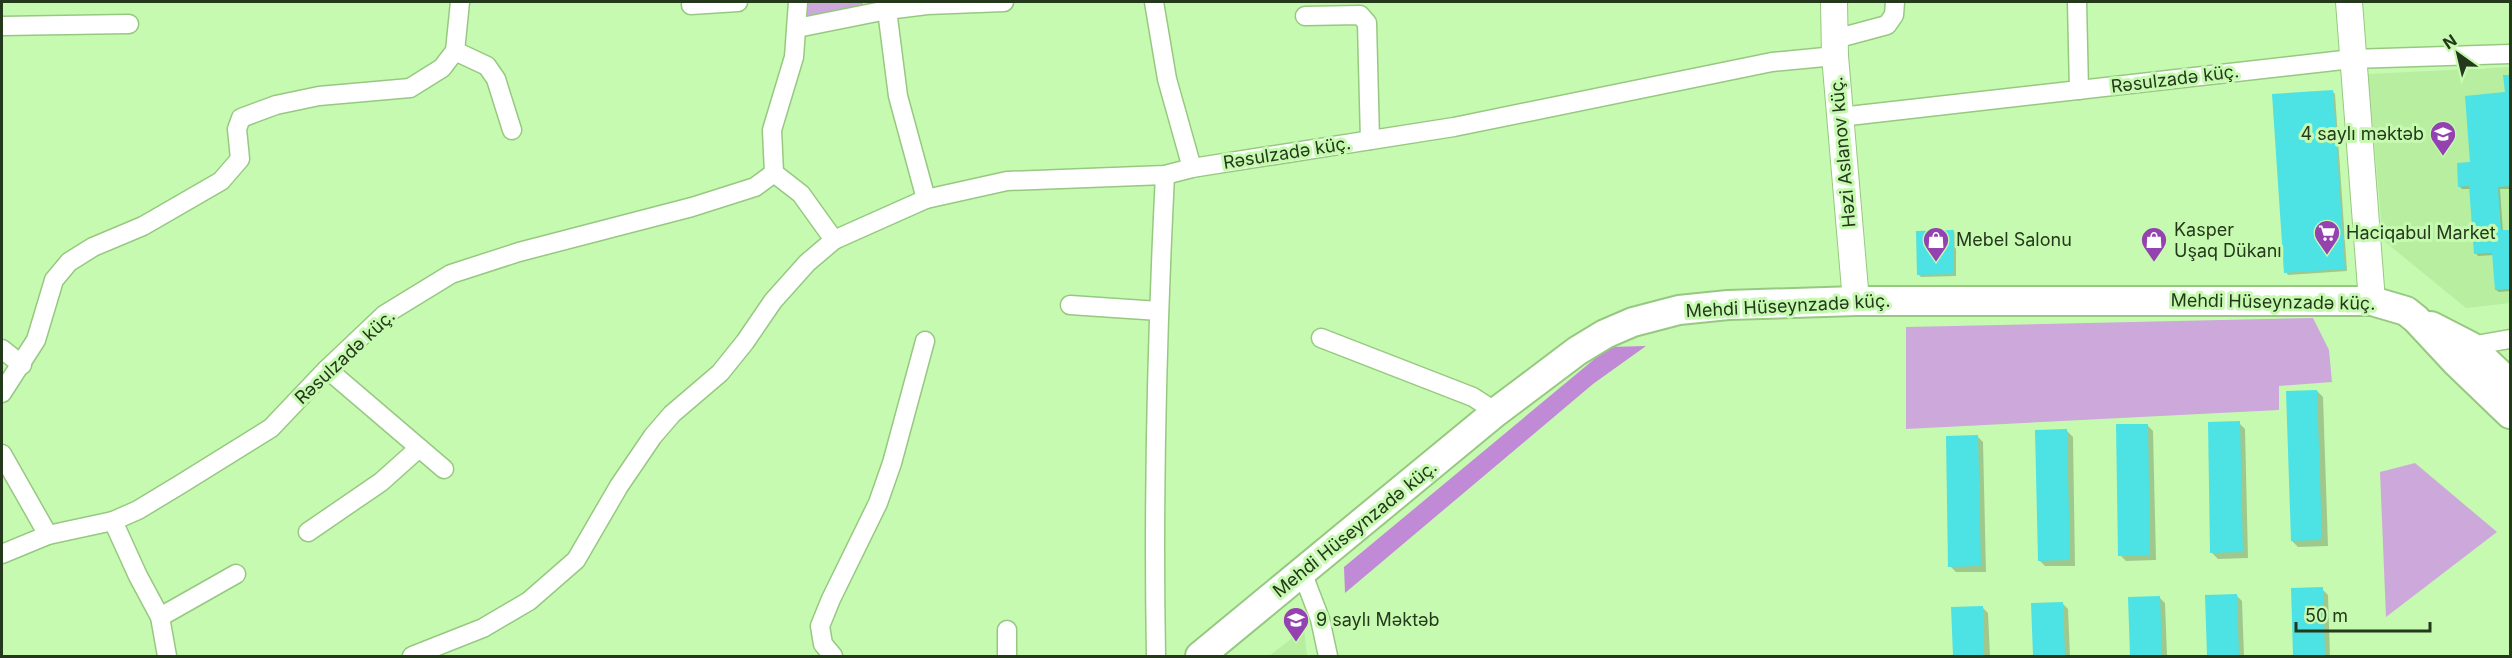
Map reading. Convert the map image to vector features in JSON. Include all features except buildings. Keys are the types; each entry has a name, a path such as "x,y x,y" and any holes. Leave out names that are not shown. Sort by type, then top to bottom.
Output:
{"main road":[{"name":"Həzi Aslanov küç.","path":"1834,2 1840,117 1856,301"},
{"path":"2349,2 2372,300"},
{"name":"Mehdi Hüseynzadə küç.","path":"1200,657 1496,412 1577,351 1605,334 1633,322 1678,310 1728,305 1856,301 2372,300 2397,308 2470,346 2511,384"},
{"path":"2416,319 2457,363 2511,414"}],"street":[{"path":"2,393 36,340 54,280 69,262 93,247 143,225 221,181 240,159 237,129 241,118 276,105 319,96 410,88 442,68 455,51 460,2"},
{"path":"691,5 738,2"},
{"path":"412,657 483,628 529,601 576,560 619,486 653,436 672,414 720,373 773,301 807,263 834,240 801,194 774,173 772,130 794,57 798,2"},
{"path":"796,28 887,10 927,5 1004,2"},
{"path":"1154,2 1167,79 1192,168"},
{"name":"Rəsulzadə küç.","path":"834,240 926,199 1007,181 1164,175 1192,168 1454,127 1772,63 1835,48 1887,25 1894,15 1895,2"},
{"path":"2078,2 2079,90"},
{"path":"887,10 898,96 926,199"},
{"path":"1305,16 1360,15 1367,23 1370,140"},
{"path":"2,26 129,24"},
{"path":"455,51 487,66 496,78 512,130"},
{"name":"Rəsulzadə küç.","path":"1840,117 2352,59 2511,54"},
{"name":"Rəsulzadə küç.","path":"2,554 48,536 113,521 138,510 271,428 327,369 384,315 451,274 519,252 692,207 755,187 774,173"},
{"path":"1156,657 1154,498 1164,175"},
{"path":"1070,306 1159,311"},
{"path":"1321,338 1473,397 1496,412"},
{"path":"2470,346 2511,339"},
{"path":"833,657 823,644 820,626 878,503 892,463 925,341"},
{"path":"2,349 22,365"},
{"path":"327,369 444,469"},
{"path":"308,532 381,482 419,448"},
{"path":"2,454 48,536"},
{"path":"113,521 160,617 167,657"},
{"path":"1302,572 1320,619 1328,657"},
{"path":"160,617 236,574"},
{"path":"1007,630 1007,657"}],"shaded area":[{"path":"807,2 863,2 863,6 806,17"},
{"name":"4 saylı məktəb","path":"2510,67 2510,303 2466,308 2383,240 2368,74"},
{"path":"2313,318 2329,350 2332,382 2279,386 2279,410 1906,429 1906,327"},
{"path":"1646,346 1593,384 1345,593 1344,567 1609,347"},
{"path":"2415,463 2497,532 2386,617 2380,472"},
{"name":"9 saylı Məktəb","path":"1304,629 1307,656 1269,656"}],"place":[{"name":"4 saylı məktəb","path":"2443,157"},
{"name":"Haciqabul Market","path":"2327,256"},
{"name":"Mebel Salonu","path":"1936,263"},
{"name":"Kasper Uşaq Dükanı","path":"2154,263"},
{"name":"9 saylı Məktəb","path":"1296,643"}]}
